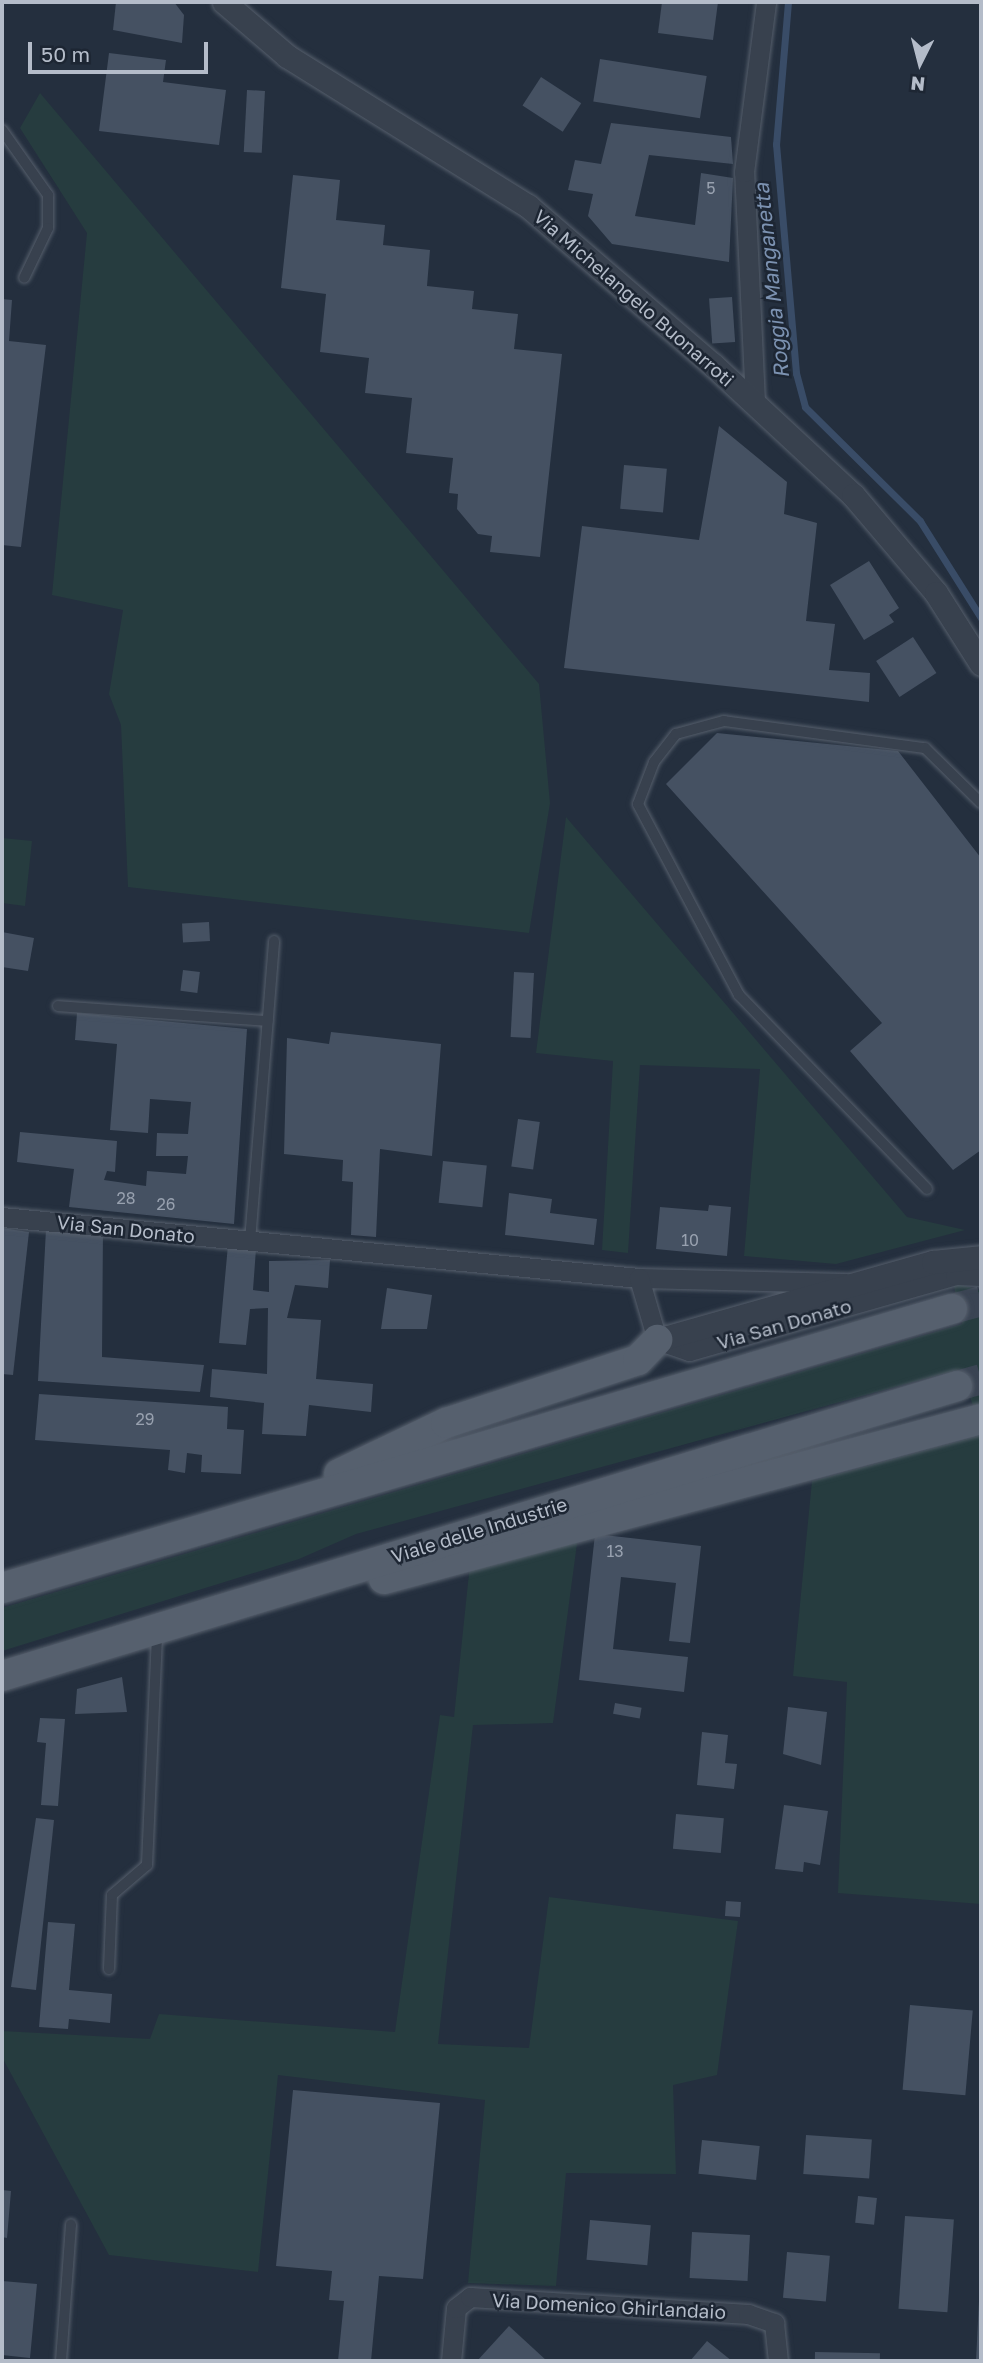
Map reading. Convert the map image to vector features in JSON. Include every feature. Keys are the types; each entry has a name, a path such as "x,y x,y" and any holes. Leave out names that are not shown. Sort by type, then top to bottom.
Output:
{"main road":[{"path":"2,1588 952,1309"},
{"path":"257,1513 446,1423 638,1360 657,1340"},
{"name":"Viale delle Industrie","path":"2,1676 156,1627 957,1386"},
{"path":"250,1600 316,1597 981,1419"}],"street":[{"name":"Via Michelangelo Buonarroti","path":"223,2 287,56 528,206 755,402 853,495 936,593 981,664"},
{"path":"755,402 744,172 766,2"},
{"name":"Via San Donato","path":"2,1217 639,1278 858,1283"},
{"path":"639,1278 657,1340 858,1283 979,1269"},
{"name":"Via San Donato","path":"657,1340 689,1351 979,1269"},
{"name":"Via Domenico Ghirlandaio","path":"451,2361 456,2308 470,2297 748,2314 774,2323 778,2361"}],"lane":[{"path":"2,130 48,195 48,228 24,278"},
{"path":"927,1189 739,995 638,804 654,762 676,734 724,721 925,748 981,803"},
{"path":"250,1241 274,942"},
{"path":"58,1006 267,1021"},
{"path":"109,1969 112,1895 147,1865 160,1673 156,1627"},
{"path":"61,2361 71,2224"}],"green space":[{"path":"40,93 539,684 550,803 529,933 128,887 121,725 109,694 123,610 52,595 87,233 20,128"},
{"path":"566,817 907,1217 965,1230 836,1264 744,1256 760,1069 640,1065 628,1253 602,1250 613,1061 536,1053"},
{"path":"2,838 32,841 25,906 2,903"},
{"path":"953,1282 981,1291 981,1408 974,1409 961,1369 356,1534 299,1559 2,1651 2,1608 962,1324"},
{"path":"981,1435 981,1904 838,1893 847,1682 793,1676 812,1481"},
{"path":"578,1536 553,1723 473,1725 438,2044 529,2048 549,1897 738,1921 717,2075 673,2085 676,2174 566,2173 556,2286 468,2283 485,2100 278,2075 258,2272 109,2255 2,2057 2,2031 150,2039 159,2014 395,2032 440,1715 454,1717 470,1564"}],"building":[{"path":"116,2 174,2 184,15 182,43 113,30"},
{"path":"662,2 718,2 713,40 658,33"},
{"path":"109,53 166,60 163,82 226,90 219,145 99,131"},
{"path":"600,59 707,76 700,118 593,101"},
{"path":"541,77 581,103 563,132 522,106"},
{"path":"247,90 265,91 262,153 244,152"},
{"path":"611,123 731,137 733,164 649,155 635,216 695,225 701,173 733,178 729,262 612,244 588,216 593,194 568,190 575,160 601,164"},
{"path":"293,175 340,180 336,220 385,225 383,245 430,250 427,286 474,291 472,309 518,314 514,349 562,354 540,557 490,552 492,536 478,534 457,509 458,494 449,493 453,458 406,453 412,398 365,393 369,358 320,352 326,294 281,288"},
{"path":"732,297 735,342 712,343 709,299"},
{"path":"2,299 12,300 9,341 46,345 21,547 2,545"},
{"path":"719,426 787,482 784,514 817,523 806,621 835,624 829,670 870,673 869,702 564,668 582,526 699,540"},
{"path":"624,465 667,469 663,513 620,509"},
{"path":"869,561 899,608 889,615 894,622 864,640 830,585"},
{"path":"913,637 936,673 900,697 876,661"},
{"path":"717,733 898,751 981,858 981,1150 953,1170 850,1051 882,1023 666,784"},
{"path":"209,922 210,941 183,942 182,923"},
{"path":"2,932 34,938 28,971 2,967"},
{"path":"183,970 200,972 197,993 180,991"},
{"path":"514,972 534,973 531,1038 511,1037"},
{"path":"77,1013 247,1029 234,1224 69,1207 74,1169 17,1162 20,1132 117,1141 115,1172 107,1171 104,1180 146,1186 147,1171 186,1174 188,1156 156,1156 157,1133 188,1134 191,1102 150,1099 148,1133 110,1130 117,1044 75,1040"},
{"path":"331,1032 441,1044 432,1156 380,1149 376,1237 351,1235 353,1182 342,1181 343,1160 284,1154 287,1038 329,1044"},
{"path":"518,1119 540,1122 533,1170 511,1167"},
{"path":"443,1161 487,1166 482,1207 439,1203"},
{"path":"509,1193 552,1199 550,1213 597,1219 594,1245 505,1235"},
{"path":"709,1205 731,1207 727,1256 656,1249 660,1207 708,1211"},
{"path":"2,1228 29,1232 13,1375 2,1374"},
{"path":"46,1229 103,1230 102,1357 204,1365 200,1392 38,1381"},
{"path":"228,1245 256,1249 253,1290 269,1292 269,1261 330,1260 328,1288 295,1285 287,1318 321,1320 316,1379 373,1384 371,1412 309,1405 306,1436 262,1434 264,1403 210,1397 212,1369 267,1374 268,1308 250,1309 246,1345 219,1343"},
{"path":"387,1288 432,1295 427,1329 381,1329"},
{"path":"39,1394 228,1407 227,1429 244,1430 241,1474 201,1472 202,1455 187,1453 185,1473 168,1470 170,1450 35,1440"},
{"path":"595,1534 701,1546 690,1643 669,1641 676,1583 621,1577 613,1649 688,1657 684,1692 579,1680"},
{"path":"122,1677 127,1712 75,1714 77,1689"},
{"path":"615,1703 642,1708 640,1719 613,1714"},
{"path":"788,1707 827,1712 821,1765 783,1754"},
{"path":"40,1718 65,1719 58,1806 41,1805 46,1743 37,1742"},
{"path":"702,1732 728,1735 725,1763 737,1764 734,1789 697,1785"},
{"path":"784,1805 828,1811 820,1865 804,1862 803,1872 775,1869"},
{"path":"676,1814 724,1818 721,1853 673,1849"},
{"path":"36,1818 54,1820 36,1990 11,1987"},
{"path":"726,1901 741,1902 740,1917 725,1916"},
{"path":"48,1922 75,1924 69,1990 112,1994 110,2023 69,2019 68,2029 39,2027"},
{"path":"910,2005 973,2010 965,2095 903,2090"},
{"path":"293,2090 440,2103 423,2279 379,2276 371,2361 338,2361 344,2301 329,2300 332,2271 276,2266"},
{"path":"806,2135 872,2140 869,2179 803,2174"},
{"path":"702,2140 760,2146 756,2180 698,2174"},
{"path":"2,2190 11,2191 7,2238 2,2237"},
{"path":"858,2196 877,2198 874,2225 855,2223"},
{"path":"905,2216 954,2219 947,2312 899,2309"},
{"path":"590,2220 651,2225 647,2265 587,2260"},
{"path":"692,2232 750,2235 748,2281 690,2278"},
{"path":"787,2252 830,2256 826,2302 783,2298"},
{"path":"2,2281 37,2284 30,2358 2,2355"},
{"path":"979,2301 981,2361 976,2361"},
{"path":"509,2326 547,2361 477,2361"},
{"path":"707,2341 732,2361 690,2361"},
{"path":"815,2352 880,2353 880,2361 815,2361"}],"waterway":[{"name":"Roggia Manganetta","path":"788,2 776,144 796,373 805,407 920,521 981,618"}],"tunnel":[{"path":"952,1309 981,1301"},
{"path":"957,1386 981,1379"}]}
